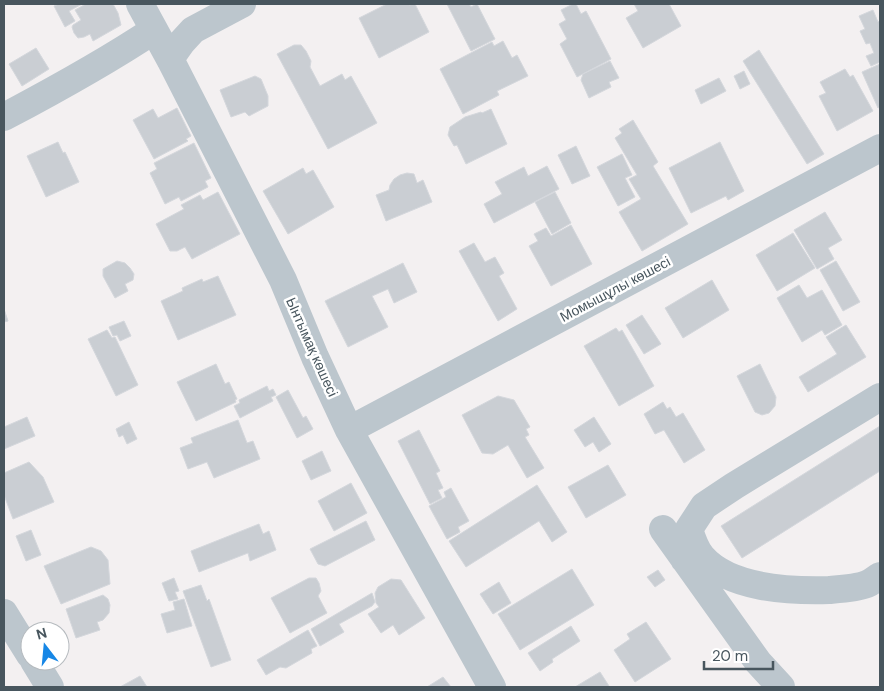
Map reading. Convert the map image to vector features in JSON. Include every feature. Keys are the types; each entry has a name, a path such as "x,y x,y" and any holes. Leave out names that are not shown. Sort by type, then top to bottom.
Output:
{"street":[{"name":"Ынтымақ көшесі","path":"140,4 283,280 315,357 349,430 492,687"},
{"path":"170,59 193,30 242,4"},
{"path":"4,117 54,91 154,30"},
{"name":"Момышұлы көшесі","path":"349,430 880,148"},
{"path":"676,529 704,506 734,486 880,396"},
{"path":"676,529 684,559 758,662 781,687"},
{"path":"676,529 694,544 702,557 722,573 744,582 772,588 804,591 844,589 867,584 880,576"},
{"path":"4,613 20,639"},
{"path":"40,671 50,687"}],"building":[{"path":"59,4 82,4 69,11 75,21 65,27 54,6"},
{"path":"86,4 113,4 121,25 93,41 90,34 78,38 72,27 81,20 75,10"},
{"path":"387,4 415,4 429,32 379,58 359,18"},
{"path":"447,4 469,4 471,7 477,4 495,39 471,51"},
{"path":"576,4 581,14 586,11 611,59 577,77 560,44 567,39 559,24 566,20 561,10"},
{"path":"634,4 669,4 681,26 643,48 626,18 638,11"},
{"path":"873,10 878,22 880,20 880,62 871,66 866,56 874,53 870,43 866,44 860,31 865,29 859,16"},
{"path":"503,41 512,58 517,55 528,76 497,91 499,95 463,114 440,69 492,42 494,46"},
{"path":"294,45 301,45 306,51 311,61 310,67 320,86 342,74 345,80 351,76 377,123 328,149 277,54"},
{"path":"36,48 49,69 22,86 9,64"},
{"path":"759,50 824,154 807,164 743,61"},
{"path":"610,61 619,78 609,82 611,87 589,98 581,80 583,74"},
{"path":"880,64 880,107 878,108 862,72"},
{"path":"845,69 850,77 853,75 873,111 837,131 819,96 826,93 820,82"},
{"path":"744,71 750,84 740,89 734,76"},
{"path":"255,76 261,79 268,96 268,106 249,116 245,112 231,117 220,90"},
{"path":"719,78 726,91 701,104 695,90"},
{"path":"177,108 191,136 186,139 188,141 154,159 133,120 153,109 158,118"},
{"path":"491,109 507,144 466,164 457,145 454,146 448,135 450,127 465,117"},
{"path":"633,120 658,162 653,166 688,224 642,251 619,212 641,199 629,179 637,175 615,138 622,133 619,129"},
{"path":"58,142 63,153 65,152 79,182 46,197 27,156"},
{"path":"720,142 744,191 728,200 726,196 691,213 669,168"},
{"path":"194,143 211,178 205,181 208,187 181,201 179,197 165,204 150,173 157,169 154,163"},
{"path":"576,146 590,176 572,184 558,155"},
{"path":"622,154 632,175 625,178 635,197 618,206 597,167"},
{"path":"547,166 559,189 494,223 484,204 502,194 495,182 524,167 528,176"},
{"path":"303,168 306,174 313,170 334,207 288,234 263,191"},
{"path":"407,173 414,174 417,183 423,180 432,202 386,221 376,195 389,190 394,179"},
{"path":"218,192 240,234 192,259 185,247 177,251 170,251 156,224 184,209 181,205 200,195 203,200"},
{"path":"555,192 571,223 552,234 535,202"},
{"path":"825,212 842,240 828,248 834,259 817,269 794,230"},
{"path":"571,225 592,264 551,286 529,246 538,241 534,234 546,228 551,236"},
{"path":"793,233 815,268 777,291 756,255"},
{"path":"474,243 485,262 495,257 504,273 499,276 517,309 498,321 459,251"},
{"path":"117,261 125,263 134,274 133,280 125,284 128,291 115,298 103,276 103,269"},
{"path":"836,261 860,302 843,311 820,270"},
{"path":"403,263 417,292 394,303 388,289 372,296 388,327 348,347 325,301"},
{"path":"218,276 236,315 178,340 161,301 183,291 182,288 202,279 203,282"},
{"path":"712,280 729,310 683,338 665,308"},
{"path":"799,285 807,298 822,290 842,325 825,335 822,330 802,342 777,298"},
{"path":"4,309 8,321 4,322"},
{"path":"642,315 661,344 644,354 626,325"},
{"path":"124,321 131,336 120,341 117,335 113,336 109,327"},
{"path":"846,325 866,357 808,392 799,377 837,354 826,337"},
{"path":"616,328 619,332 622,330 654,386 619,406 584,346"},
{"path":"107,330 112,338 115,337 138,385 116,396 88,339"},
{"path":"216,364 225,384 229,382 237,399 235,400 236,402 196,421 177,382"},
{"path":"760,364 776,397 775,406 769,413 762,415 755,412 737,376"},
{"path":"267,386 269,391 273,389 276,395 271,397 273,401 240,418 234,406 240,403 239,400"},
{"path":"288,390 303,418 306,416 313,429 297,438 276,397"},
{"path":"498,396 514,400 530,427 526,429 529,435 525,437 544,468 527,478 508,445 493,454 482,453 462,415"},
{"path":"663,402 667,409 670,407 676,417 683,413 705,450 684,463 664,430 655,434 644,414"},
{"path":"27,417 35,436 4,449 4,427"},
{"path":"594,417 611,444 599,452 593,442 585,447 574,430"},
{"path":"238,420 247,443 253,441 260,459 214,478 207,462 188,469 180,448 193,443 191,438"},
{"path":"129,422 137,439 127,444 123,435 119,437 116,429"},
{"path":"880,426 880,471 742,558 721,526"},
{"path":"419,430 440,471 436,473 443,488 438,490 442,498 430,504 398,441"},
{"path":"322,451 331,471 311,480 302,461"},
{"path":"29,462 43,477 54,502 13,519 4,495 4,473"},
{"path":"608,465 626,495 586,518 568,487"},
{"path":"351,483 367,513 334,531 318,501"},
{"path":"537,485 567,532 552,542 539,521 466,567 449,541"},
{"path":"451,488 469,521 458,527 460,532 447,539 429,506 446,497 444,492"},
{"path":"366,521 375,540 325,566 318,564 310,549"},
{"path":"259,524 263,534 269,531 276,550 250,561 248,553 199,572 191,551"},
{"path":"31,530 41,555 26,561 16,536"},
{"path":"91,547 101,551 108,560 110,584 61,604 44,566"},
{"path":"572,569 594,605 520,650 498,614"},
{"path":"658,570 665,580 655,587 647,577"},
{"path":"174,578 179,591 175,592 178,599 169,601 162,583"},
{"path":"309,578 316,578 319,583 321,591 318,596 327,613 290,633 271,598"},
{"path":"391,579 401,580 425,618 399,635 393,625 381,633 368,614 379,607 376,603 375,593 378,587"},
{"path":"499,582 511,603 493,614 480,594"},
{"path":"201,585 207,601 209,599 231,660 211,667 183,591"},
{"path":"372,593 375,602 372,606 339,624 344,632 320,646 311,629"},
{"path":"103,595 108,599 110,605 109,613 103,620 97,622 100,630 76,638 66,609"},
{"path":"184,599 192,626 167,633 161,614 175,610 173,602"},
{"path":"646,622 671,659 635,682 614,650 630,639 627,634"},
{"path":"571,626 580,641 552,659 553,662 540,671 528,653"},
{"path":"308,630 317,646 311,649 312,653 286,668 280,667 266,675 257,660"},
{"path":"600,672 609,686 575,687"},
{"path":"140,676 147,687 120,687"},
{"path":"443,677 451,687 427,687"}]}
